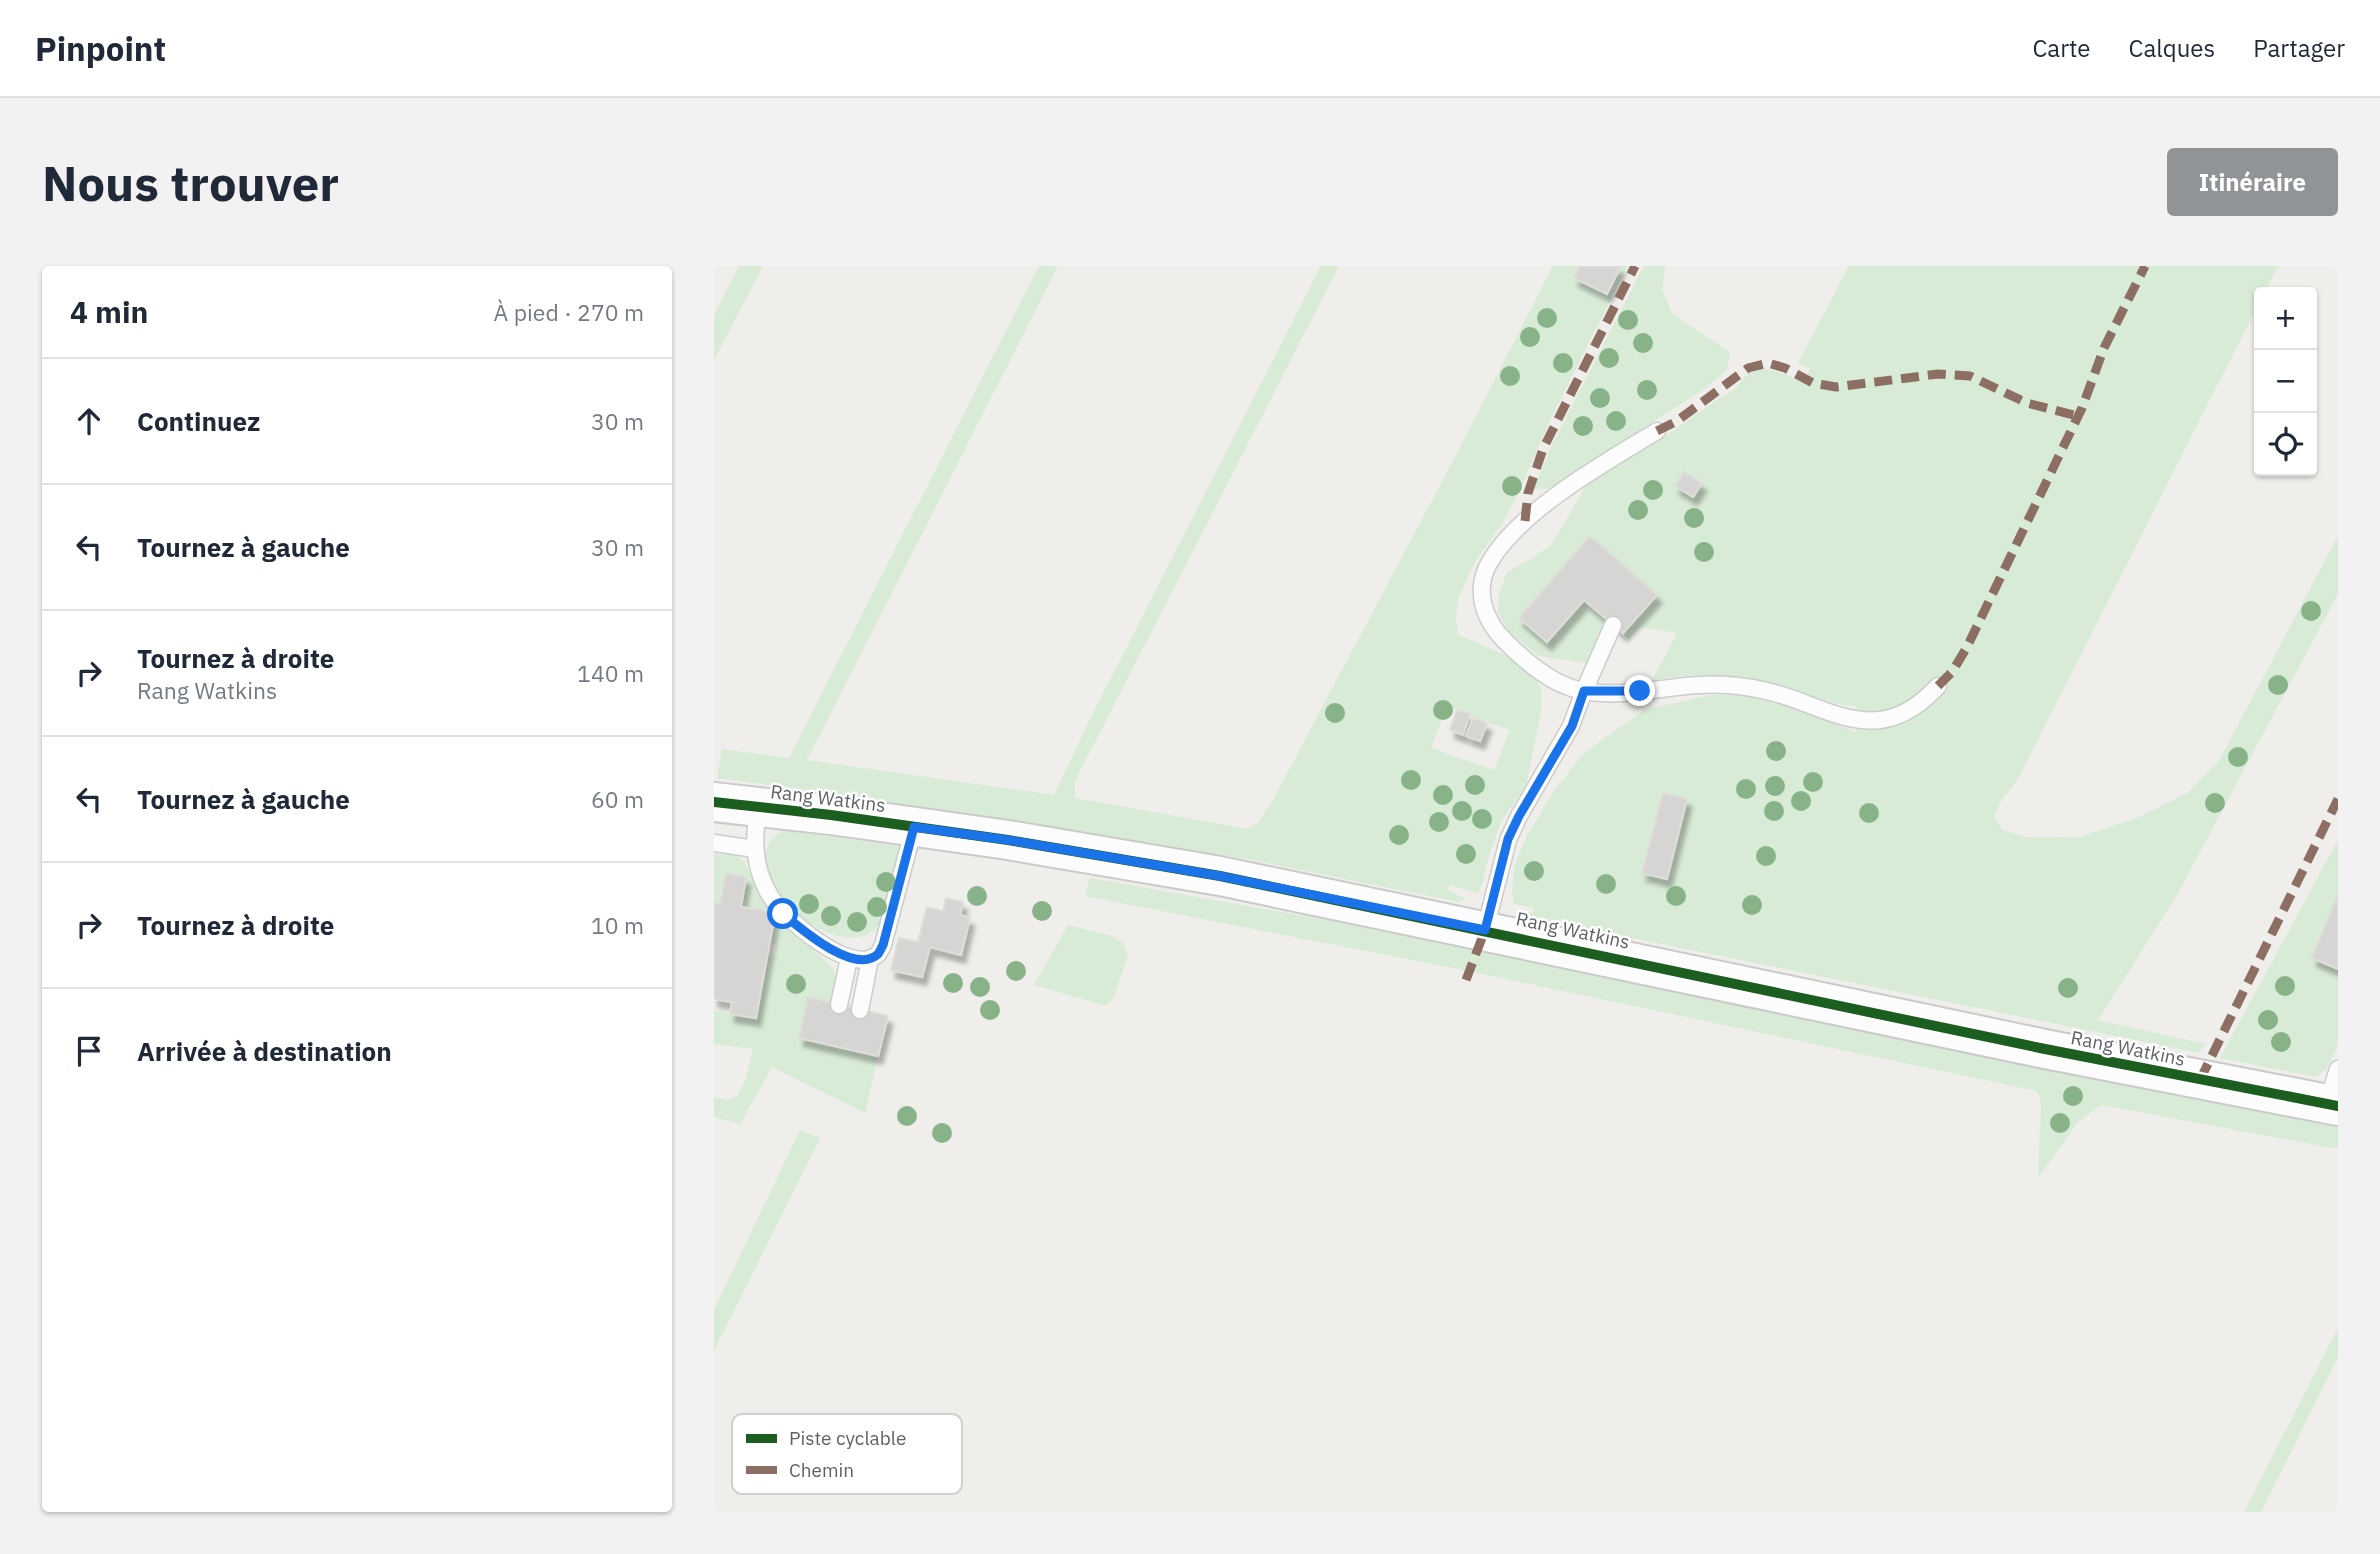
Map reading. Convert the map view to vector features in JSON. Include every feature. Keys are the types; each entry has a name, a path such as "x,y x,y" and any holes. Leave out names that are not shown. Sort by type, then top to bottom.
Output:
{"street":[{"name":"Rang Watkins","path":"714,802 1008,840 1220,876 2045,1049 2334,1093"}],"lane":[{"path":"1657,432 1590,471 1525,521 1489,562 1484,577 1482,605 1495,631 1514,649 1549,677 1567,687 1584,691 1640,691 1693,684 1753,687 1843,717 1865,720 1895,717 1908,711 1938,686"},
{"path":"1485,930 1508,839 1572,726 1613,625"},
{"path":"759,807 755,849 768,892 783,914 800,929 849,958 870,959 878,954 883,945 914,827"},
{"path":"714,843 755,849"},
{"path":"839,1004 849,958"},
{"path":"860,1010 870,959"}],"green space":[{"path":"739,266 763,266 714,360 714,315"},
{"path":"1039,266 1058,266 807,760 1054,795 1090,719 1321,266 1339,266 1075,781 1075,798 1248,829 1257,824 1273,800 1553,266 1580,266 1574,278 1606,294 1621,266 1628,266 1551,418 1519,492 1503,522 1476,560 1459,596 1456,617 1458,635 1510,657 1534,677 1541,688 1541,713 1526,785 1501,822 1487,862 1483,883 1477,893 1451,885 1447,890 1466,899 1458,902 1242,858 858,797 717,778 722,749 789,758","holes":["1447,706 1470,714 1473,718 1510,730 1494,770 1431,748"]},
{"path":"1644,266 1666,266 1662,289 1672,314 1730,352 1727,370 1703,390 1557,485 1546,489 1534,488 1551,447"},
{"path":"1849,266 2278,266 2268,287 2254,287 2254,313 2019,777 2000,803 1994,818 2003,830 2026,837 2076,838 2139,817 2189,792 2220,759 2338,536 2338,594 2177,895 2098,1020 2205,1044 2199,1053 1529,917 1521,911 1533,913 1533,908 1514,904 1514,867 1527,835 1555,790 1584,753 1644,710 1711,695 1746,695 1792,708 1856,732 1856,706 1774,685 1706,675 1652,681 1677,633 1641,627 1628,639 1623,633 1657,595 1591,536 1519,618 1547,642 1584,600 1619,630 1600,665 1539,656 1510,633 1498,613 1499,594 1507,572 1552,544 1585,487 1605,471 1667,435 1732,391 1748,374 1756,370 1771,370 1803,383 1810,368 1798,363","holes":["1684,472 1701,483 1693,497 1675,486","1662,793 1687,799 1667,878 1642,872"]},
{"path":"785,830 897,846 901,852 888,908 868,934 845,937 820,929 796,912 777,890 766,867 768,846"},
{"path":"2338,840 2338,894 2312,958 2338,969 2338,1044 2328,1067 2316,1077 2220,1058"},
{"path":"714,854 735,855 744,862 764,900 783,926 834,970 832,1003 808,998 799,1038 878,1056 865,1113 772,1067 740,1124 714,1117 714,1097 726,1100 737,1096 745,1082 753,1049 714,1044 714,1011 756,1018 767,954 775,955 776,944 769,943 741,907 746,877 726,874 720,904 714,903"},
{"path":"1090,878 1327,920 2338,1126 2338,1149 2101,1105 2079,1121 2038,1178 2041,1103 2037,1091 1463,970 1085,896"},
{"path":"1068,925 1112,936 1123,943 1128,955 1114,997 1106,1006 1034,985"},
{"path":"800,1130 820,1138 714,1351 714,1310"},
{"path":"2338,1328 2338,1357 2261,1512 2244,1512"}],"building":[{"path":"1580,266 1621,266 1607,294 1574,278"},
{"path":"1684,472 1702,483 1693,497 1675,486"},
{"path":"1590,536 1657,595 1623,633 1584,600 1547,642 1519,618"},
{"path":"1457,710 1470,714 1463,735 1450,730"},
{"path":"1473,718 1487,723 1480,741 1466,736"},
{"path":"1663,793 1687,799 1667,879 1642,873"},
{"path":"726,873 746,877 741,907 775,913 756,1018 730,1014 732,1002 714,999 714,903 720,904"},
{"path":"2338,894 2338,969 2312,958"},
{"path":"946,898 963,902 960,915 970,918 961,955 930,947 922,977 891,970 899,938 918,942 927,907 943,911"},
{"path":"808,997 888,1016 878,1056 799,1038"}],"marked path":[{"path":"1525,521 1528,493 1543,449 1635,266"},
{"path":"1938,686 1952,672 1967,647 2082,408 2104,348 2145,266"},
{"path":"1657,431 1677,421 1748,368 1768,363 1785,368 1813,383 1836,387 1938,374 1970,376 2027,403 2078,416"},
{"path":"2200,1080 2338,799"},
{"path":"1466,980 1485,930"}],"cycle path":[{"path":"714,802 831,815 1008,840 1220,876 2045,1049 2338,1106"}],"route":[{"path":"783,914 800,929 849,958 870,959 878,954 883,945 914,827 1220,876 1485,930 1508,839 1572,726 1584,691 1640,691"}]}
